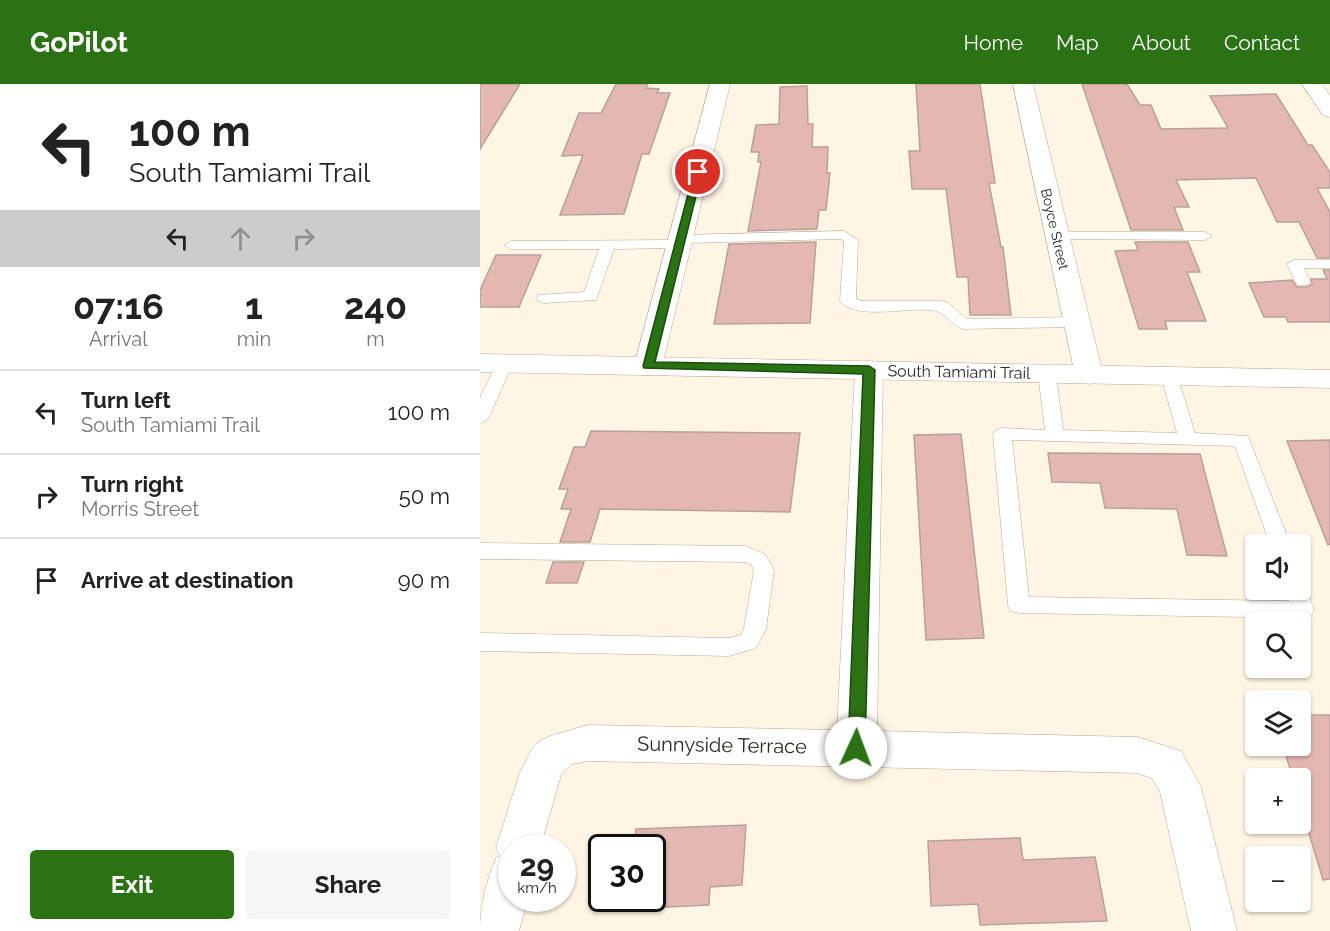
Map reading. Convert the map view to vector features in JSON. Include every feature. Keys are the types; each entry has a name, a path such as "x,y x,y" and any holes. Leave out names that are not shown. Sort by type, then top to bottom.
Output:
{"street":[{"path":"648,366 720,84"},
{"name":"Boyce Street","path":"1023,84 1089,375"},
{"path":"1312,84 1330,111"},
{"name":"South Tamiami Trail","path":"492,363 1330,379"},
{"path":"856,748 869,370"},
{"name":"Sunnyside Terrace","path":"522,834 533,791 550,756 564,748 588,743 1137,755 1166,764 1180,787 1214,931"},
{"path":"496,931 501,912"}],"lane":[{"path":"511,245 608,244 844,235 851,240 848,300 859,306 942,306 963,324 1077,322"},
{"path":"1057,236 1205,236"},
{"path":"544,298 590,297 608,244"},
{"path":"1302,282 1293,264 1330,264"},
{"path":"480,417 492,363"},
{"path":"1047,374 1055,436"},
{"path":"1170,376 1188,439"},
{"path":"1276,534 1242,440 1002,434 1019,605 1303,610 1300,600"},
{"path":"480,551 745,554 758,560 764,570 755,629 748,642 738,645 729,647 480,642"}],"building":[{"path":"480,84 520,84 480,149"},
{"path":"616,84 648,84 646,88 659,89 657,93 670,93 649,154 642,154 624,214 560,215 583,155 562,156 579,113 601,113"},
{"path":"916,84 980,84 995,183 989,183 1001,247 1003,247 1011,315 970,315 968,277 957,277 946,189 912,189 909,151 920,151"},
{"path":"1082,84 1127,84 1140,105 1151,105 1161,129 1228,128 1210,96 1276,94 1308,145 1312,145 1330,172 1330,188 1317,188 1330,212 1330,258 1317,258 1299,222 1277,222 1256,178 1176,180 1189,207 1174,207 1183,230 1131,230"},
{"path":"807,86 808,124 813,124 812,147 828,147 827,173 830,173 826,210 819,210 817,229 748,231 761,162 758,162 759,152 751,152 756,125 779,124 780,87"},
{"path":"816,242 810,323 714,324 729,244"},
{"path":"1135,242 1188,242 1200,272 1187,272 1206,321 1165,321 1167,329 1139,329 1115,251 1138,250"},
{"path":"496,255 541,255 519,307 480,307 480,290"},
{"path":"1323,270 1330,270 1330,322 1288,322 1286,317 1264,317 1249,283 1292,280 1297,287 1307,287 1312,284 1311,279 1327,279"},
{"path":"591,431 800,433 790,512 600,509 590,542 560,542 571,509 561,509 568,489 559,489 574,447 585,447"},
{"path":"961,434 984,638 926,640 914,435"},
{"path":"1330,440 1330,544 1328,545 1287,441"},
{"path":"1048,453 1200,454 1227,556 1187,555 1177,509 1105,508 1100,483 1052,482"},
{"path":"553,562 584,562 577,583 546,583"},
{"path":"1311,715 1330,715 1330,879 1323,880 1309,834 1311,834 1311,768 1290,768 1286,756 1311,756"},
{"path":"746,825 742,885 710,887 709,905 666,907 666,834 635,834 636,829"},
{"path":"1020,838 1023,860 1095,857 1107,921 980,925 978,904 931,906 928,841"}],"route":[{"path":"698,172 648,366 869,370 856,748"}]}
